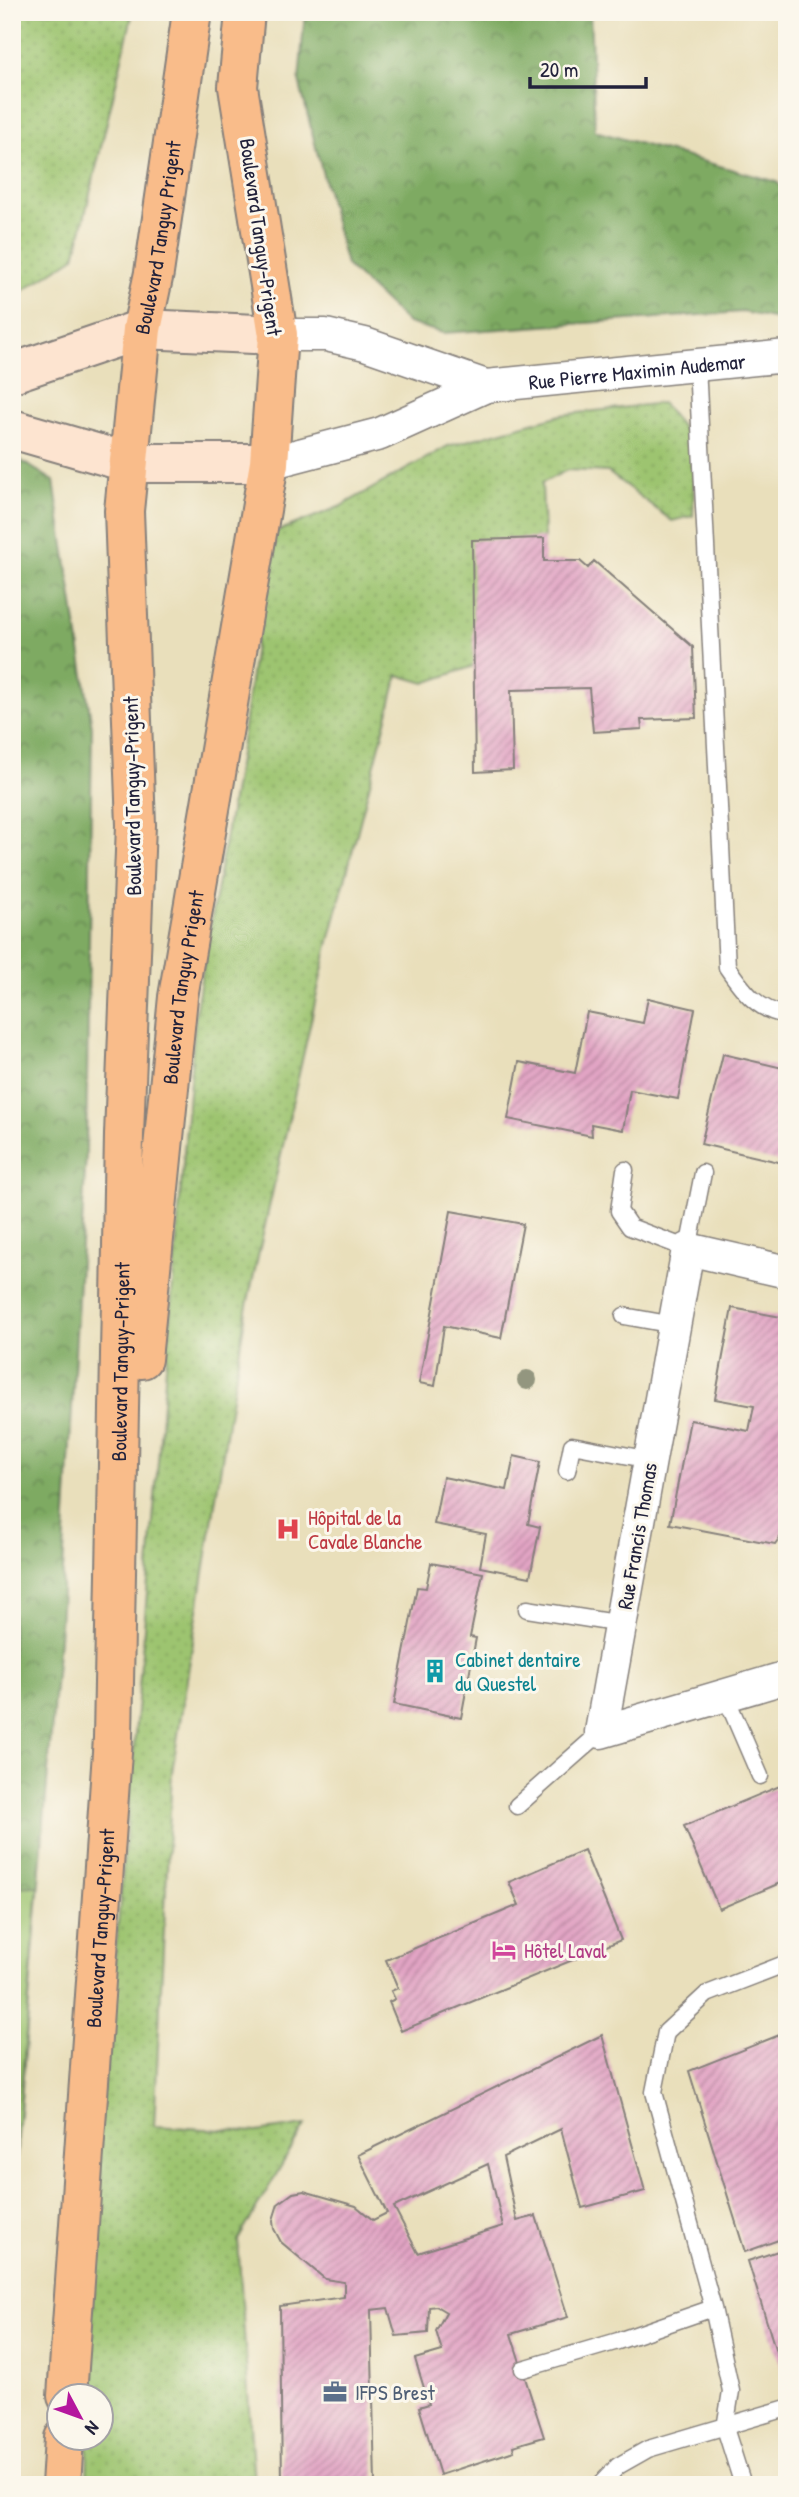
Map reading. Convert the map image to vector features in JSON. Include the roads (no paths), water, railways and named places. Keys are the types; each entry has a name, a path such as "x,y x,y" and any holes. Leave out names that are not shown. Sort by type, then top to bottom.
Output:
{"main road":[{"name":"Boulevard Tanguy Prigent","path":"142,329 153,273 192,12"},
{"name":"Boulevard Tanguy-Prigent","path":"245,12 238,87 278,335 270,463"},
{"name":"Boulevard Tanguy-Prigent","path":"68,2382 113,1738 124,1135 136,825 124,511 142,329"},
{"name":"Boulevard Tanguy Prigent","path":"113,1654 178,997 270,463"},
{"path":"61,2485 63,2452"}],"street":[{"name":"Boulevard Tanguy Prigent","path":"142,329 278,335"},
{"path":"12,373 142,329"},
{"name":"Rue Pierre Maximin Audemar","path":"278,335 326,335 365,344 486,386"},
{"name":"Rue Pierre Maximin Audemar","path":"270,463 380,434 486,386 787,356"},
{"path":"12,429 130,463 270,463"},
{"path":"688,1249 787,1272"},
{"name":"Rue Francis Thomas","path":"601,1732 688,1249"},
{"path":"601,1732 787,1677"}],"lane":[{"path":"697,365 727,968 750,999 787,1015"},
{"path":"625,1170 619,1211 630,1227 688,1249 703,1173"},
{"path":"624,1315 674,1325"},
{"path":"567,1472 572,1445 650,1460"},
{"path":"527,1609 621,1624"},
{"path":"725,1695 760,1776"},
{"path":"517,1806 601,1732"},
{"path":"743,2485 725,2428 731,2391 713,2308 654,2092 666,2032 707,1994 787,1964"},
{"path":"523,2369 618,2341 713,2308"},
{"path":"600,2485 618,2466 648,2449 787,2409"}],"place":[{"name":"Hôpital de la Cavale Blanche","path":"288,1529"},
{"name":"Cabinet dentaire du Questel","path":"435,1671"},
{"name":"Hôtel Laval","path":"504,1950"},
{"name":"IFPS Brest","path":"335,2392"}]}
